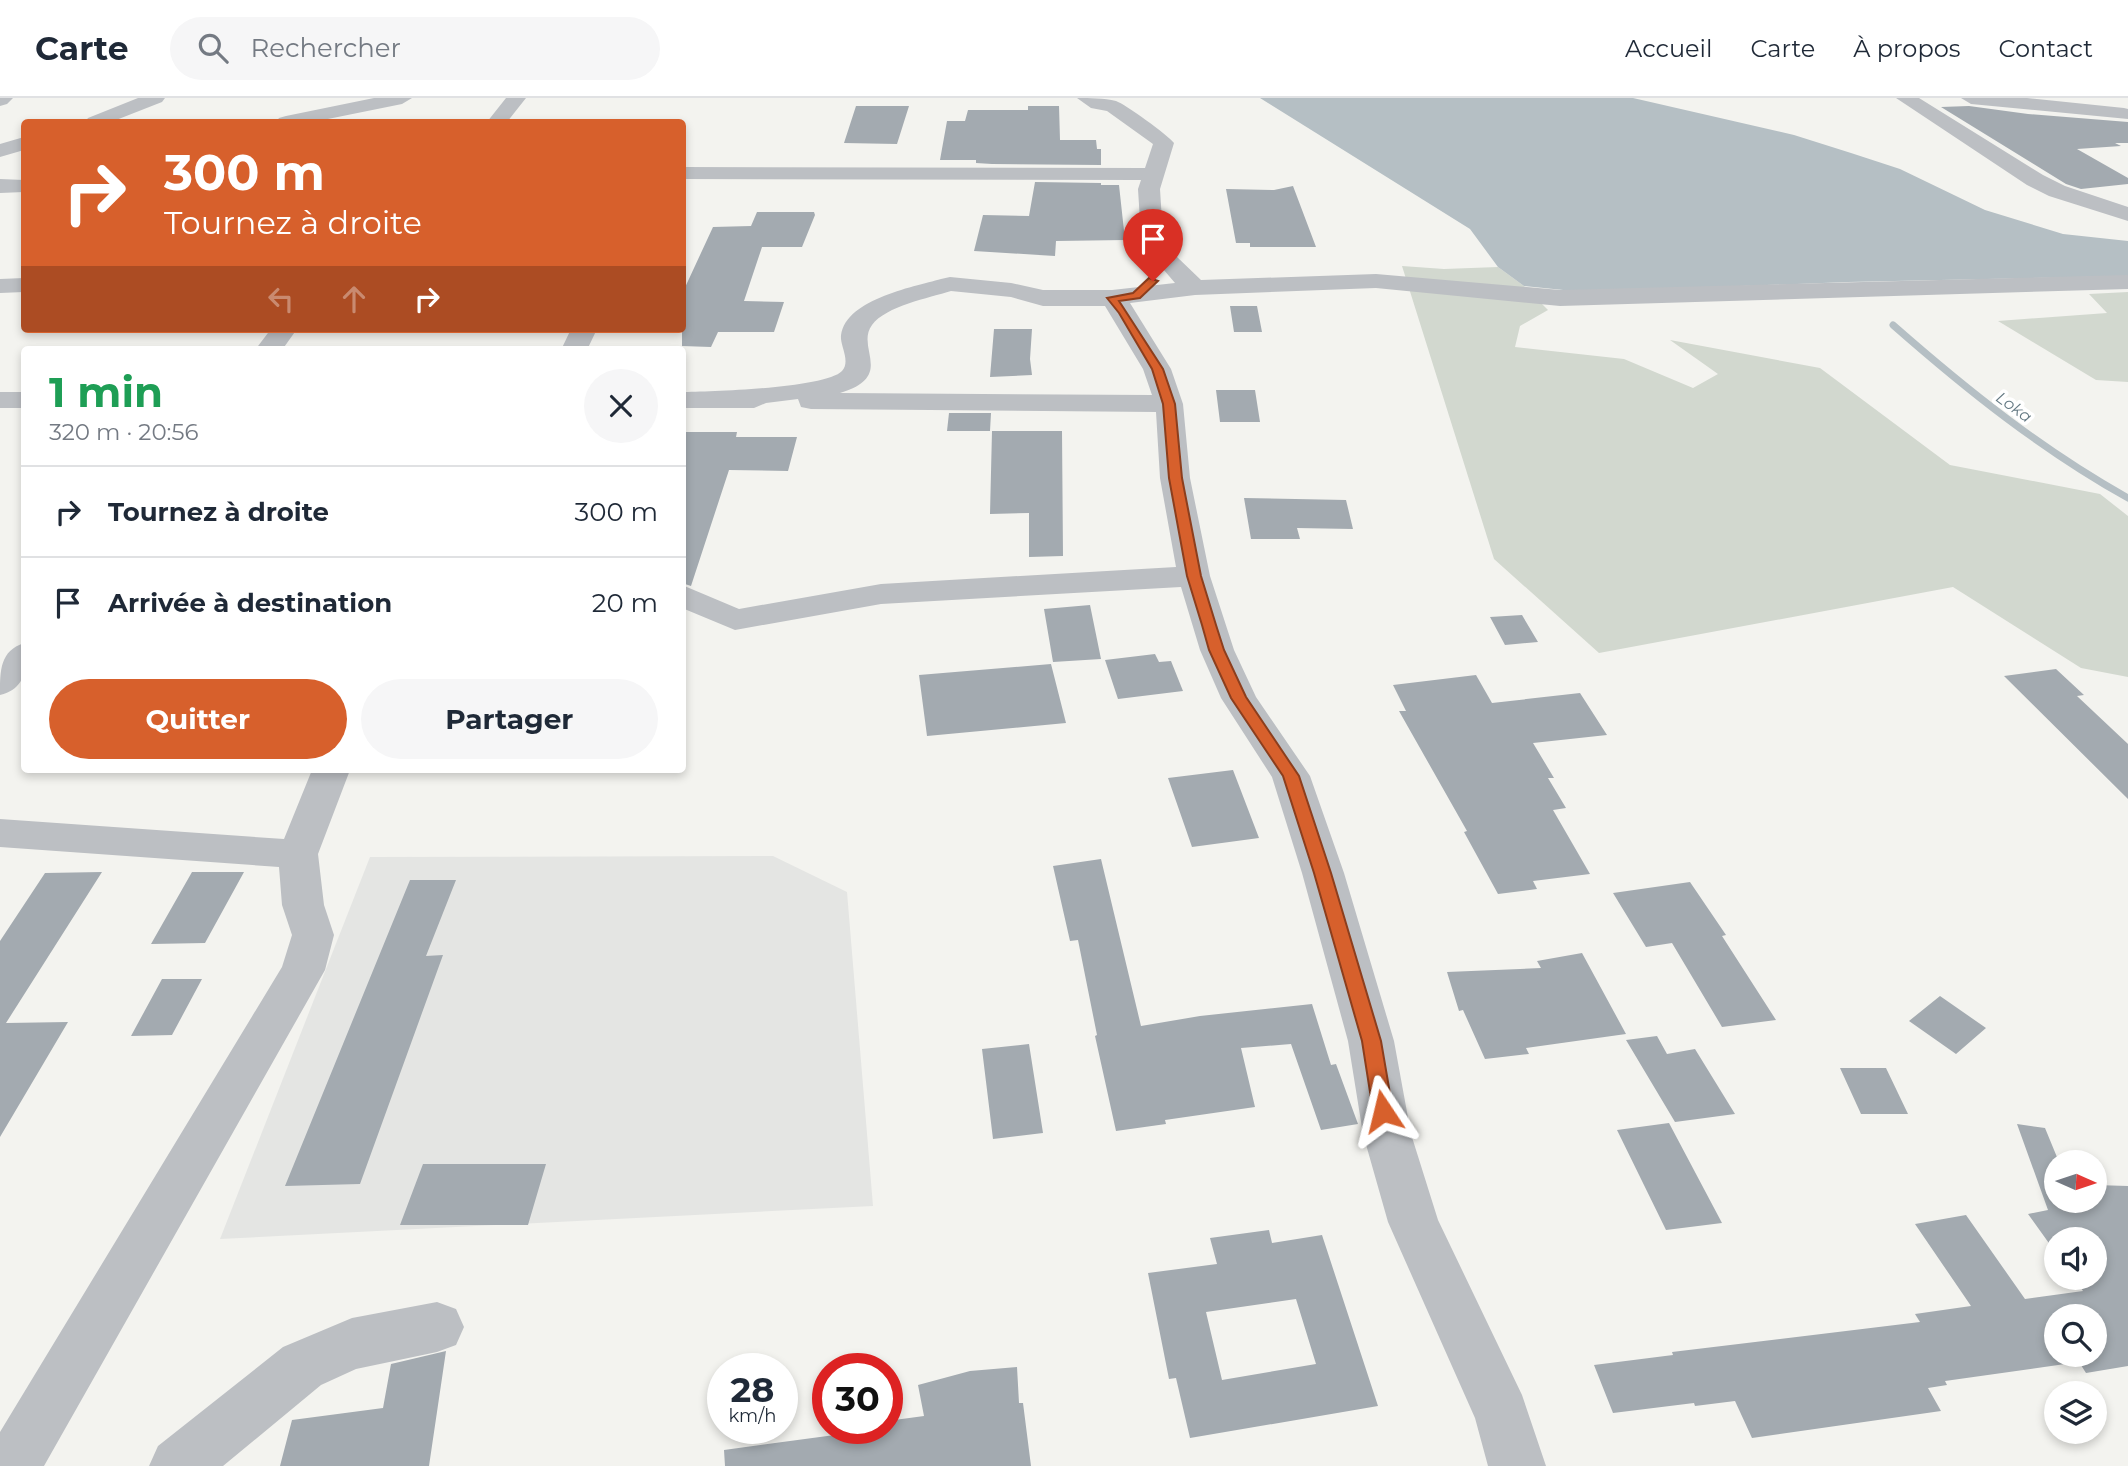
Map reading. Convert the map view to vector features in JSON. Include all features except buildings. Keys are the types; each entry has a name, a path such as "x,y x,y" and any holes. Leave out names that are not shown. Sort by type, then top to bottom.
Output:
{"street":[{"path":"102,119 155,98"},
{"path":"300,119 402,98"},
{"path":"499,119 516,98"},
{"path":"1087,98 1098,104 1113,106 1123,118 1164,143 1149,189 1151,221 1161,237 1164,256 1195,288"},
{"path":"1906,98 2035,180 2057,191 2128,214"},
{"path":"1971,98 2126,115"},
{"path":"2093,98 2126,115"},
{"path":"0,151 21,144"},
{"path":"0,170 21,166"},
{"path":"686,173 1153,174"},
{"path":"0,186 21,186"},
{"path":"1124,297 1170,265"},
{"path":"729,400 834,386 854,375 859,362 854,337 861,320 891,302 950,284 1011,290 1043,298 1124,297 1195,288 1376,281 1577,298 2128,282"},
{"path":"0,286 21,285"},
{"path":"1124,297 1124,312 1157,369 1169,404 1175,478 1194,576 1217,650 1239,698 1291,776 1323,873 1371,1041 1387,1134 1413,1222 1502,1415 1517,1466"},
{"path":"0,400 21,400"},
{"path":"686,400 1169,404"},
{"path":"686,596 735,620 881,594 1194,576"},
{"path":"0,684 21,658"},
{"path":"12,1466 303,970 313,935 303,905 298,854 330,773"},
{"path":"0,833 298,854"},
{"path":"178,1466 302,1366 352,1344 437,1327"}],"shaded area":[{"path":"1260,98 1633,98 1794,135 1851,153 1900,169 1985,210 2063,234 2128,241 2128,276 1848,282 1583,292 1524,286 1498,267 1470,229"},
{"path":"1402,266 1444,269 1498,267 1524,286 1548,310 1520,326 1515,347 1624,359 1693,388 1718,374 1670,340 1820,368 1950,465 2100,494 2128,516 2128,677 2081,668 1953,587 1599,653 1494,559"},
{"path":"2128,292 2128,382 2096,380 1998,321 2107,313 2089,294"},
{"path":"773,856 847,892 873,1206 220,1239 370,857"}],"waterway":[{"name":"Loka","path":"1893,325 2006,418 2065,460 2128,498"}],"route":[{"path":"1153,281 1136,296 1112,298 1124,312 1157,369 1169,404 1175,478 1194,576 1217,650 1239,698 1291,776 1323,873 1371,1041 1383,1111"}]}
